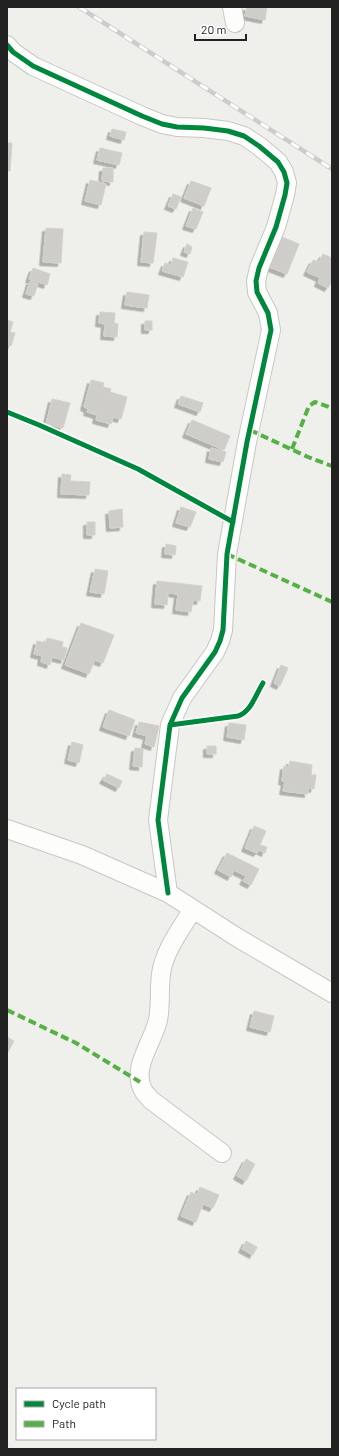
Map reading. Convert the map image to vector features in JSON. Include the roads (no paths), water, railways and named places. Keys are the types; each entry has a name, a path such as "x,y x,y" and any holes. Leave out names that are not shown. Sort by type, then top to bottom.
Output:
{"street":[{"path":"7,45 13,52 33,66 155,122 177,127 228,131 244,136 278,162 284,172 286,183 282,208 259,268 256,281 257,292 268,313 271,330 248,436 227,554 222,636 215,652 182,698 170,725 158,820 168,893"},
{"path":"7,829 82,855 168,893 238,938 332,994"},
{"path":"193,909 167,952 161,973 158,1022 143,1059 140,1071 140,1082 151,1100 222,1153"}],"railway":[{"path":"79,7 332,169"}]}
